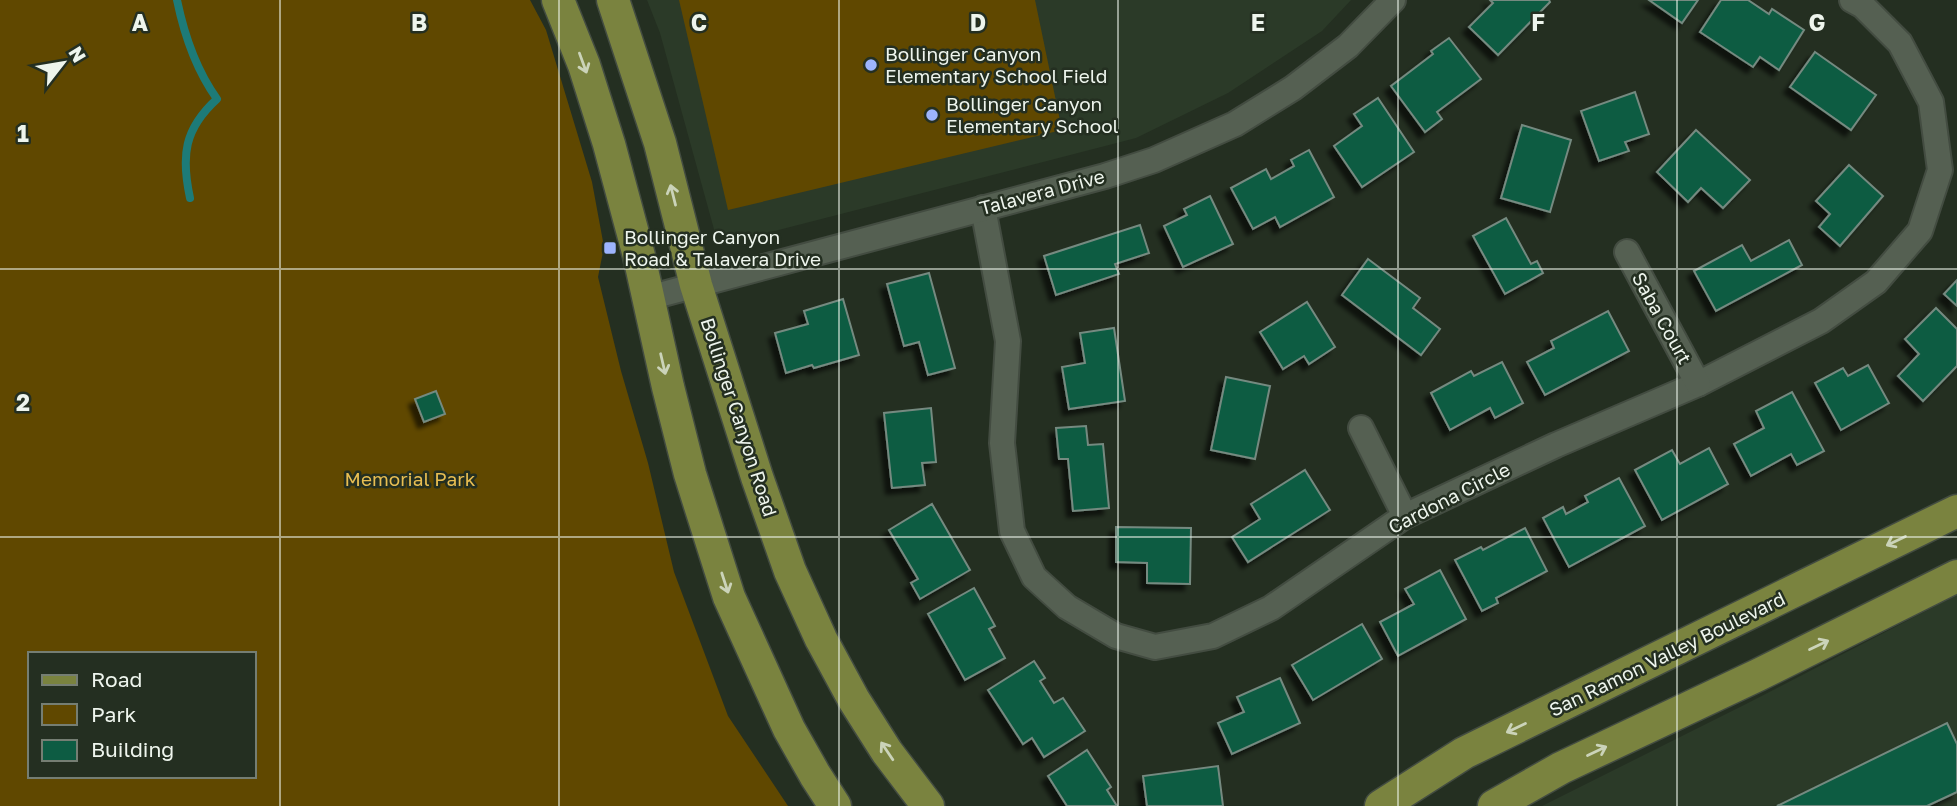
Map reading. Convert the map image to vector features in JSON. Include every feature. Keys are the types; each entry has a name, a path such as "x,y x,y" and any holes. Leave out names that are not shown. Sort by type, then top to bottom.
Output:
{"main road":[{"path":"558,0 584,65 609,144 639,256 690,474 729,597 789,729 835,806"},
{"name":"Bollinger Canyon Road","path":"613,0 660,143 696,285 790,571 821,639 854,700 887,752 928,806"},
{"name":"San Ramon Valley Boulevard","path":"1381,806 1464,753 1957,511"},
{"path":"1494,806 1561,768 1758,675 1957,576"}],"street":[{"name":"Talavera Drive","path":"648,298 1105,176 1154,160 1235,124 1293,88 1348,46 1393,0"},
{"name":"Cardona Circle","path":"983,208 1008,341 1002,443 1012,531 1034,577 1067,607 1116,636 1155,646 1213,636 1271,608 1405,516 1698,384 1821,321 1876,282 1920,231 1948,170 1931,102 1900,43 1863,6 1852,0"},
{"name":"Saba Court","path":"1627,252 1698,384"},
{"path":"1361,428 1405,516"}],"shaded area":[{"name":"Bollinger Canyon Elementary School","path":"647,0 1351,0 1322,31 1228,93 1136,138 736,241 715,233 660,33"},
{"path":"1957,595 1957,806 1542,806 1746,704"}],"green space":[{"name":"Memorial Park","path":"0,0 530,0 546,30 592,182 604,247 598,277 674,572 728,716 788,806 0,806"},
{"name":"Bollinger Canyon Elementary School Field","path":"679,0 1035,0 1062,130 728,210"}],"building":[{"path":"1490,0 1550,2 1498,55 1469,27 1493,3"},
{"path":"1649,0 1698,0 1682,23"},
{"path":"1721,0 1748,0 1769,14 1772,9 1804,30 1779,70 1760,57 1753,67 1700,32"},
{"path":"1449,38 1481,79 1437,112 1442,119 1425,132 1391,86 1433,54 1431,51"},
{"path":"1815,52 1876,95 1851,130 1790,87"},
{"path":"1635,92 1649,134 1625,142 1629,151 1599,161 1581,111"},
{"path":"1378,98 1414,152 1362,187 1334,146 1362,126 1354,114"},
{"path":"1522,125 1571,140 1550,212 1501,198"},
{"path":"1696,130 1750,180 1723,208 1701,188 1688,202 1657,172"},
{"path":"1309,150 1334,197 1280,227 1275,217 1253,229 1231,188 1266,169 1271,179 1294,166 1291,160"},
{"path":"1849,165 1883,196 1840,246 1819,227 1830,214 1816,201"},
{"path":"1210,196 1233,244 1183,267 1164,226 1187,215 1184,209"},
{"path":"1506,218 1531,264 1537,261 1543,273 1505,294 1473,236"},
{"path":"1140,225 1149,253 1115,264 1119,274 1056,295 1044,256"},
{"path":"1789,240 1802,265 1716,311 1694,271 1742,245 1751,261"},
{"path":"1368,259 1420,298 1413,308 1440,329 1421,355 1342,295"},
{"path":"929,273 955,368 928,375 919,342 904,346 887,284"},
{"path":"1957,280 1957,306 1944,294"},
{"path":"843,299 859,355 786,373 775,333 808,324 804,311"},
{"path":"1307,302 1335,347 1309,364 1304,356 1283,369 1260,332"},
{"path":"1936,308 1957,329 1957,366 1923,401 1898,376 1919,354 1905,339"},
{"path":"1608,311 1629,351 1545,395 1527,362 1554,348 1551,341"},
{"path":"1114,328 1125,401 1069,409 1062,367 1085,363 1080,333"},
{"path":"1502,362 1523,403 1495,418 1490,408 1450,430 1431,393 1471,371 1474,376"},
{"path":"1868,365 1889,403 1841,430 1815,383 1843,368 1848,376"},
{"path":"1226,377 1270,386 1255,459 1211,450"},
{"path":"436,391 445,414 424,422 415,399"},
{"path":"1792,392 1824,451 1797,465 1791,454 1751,476 1734,444 1764,428 1756,411"},
{"path":"931,408 936,462 922,463 925,485 892,488 884,413"},
{"path":"1086,426 1088,445 1103,444 1109,508 1073,511 1068,459 1059,459 1056,428"},
{"path":"1709,448 1728,484 1662,520 1635,470 1672,450 1680,464"},
{"path":"1305,470 1330,510 1248,562 1232,537 1260,519 1251,504"},
{"path":"1619,478 1645,526 1569,567 1543,518 1563,507 1566,514 1588,502 1585,496"},
{"path":"932,504 970,570 920,599 911,583 918,579 889,530"},
{"path":"1116,527 1191,528 1190,584 1147,583 1147,563 1116,562"},
{"path":"1525,528 1547,571 1496,598 1498,603 1482,611 1455,560 1481,547 1483,550"},
{"path":"1440,570 1466,619 1398,656 1380,622 1414,604 1405,589"},
{"path":"974,588 995,626 989,629 1005,658 965,680 928,614"},
{"path":"1362,624 1382,659 1313,700 1292,665"},
{"path":"1034,661 1045,678 1040,681 1054,703 1063,698 1085,731 1044,757 1032,738 1023,744 988,690"},
{"path":"1280,678 1300,723 1232,754 1218,723 1244,712 1237,697"},
{"path":"1947,723 1957,744 1957,792 1927,806 1777,806"},
{"path":"1087,750 1111,787 1107,790 1117,806 1067,806 1048,776"},
{"path":"1218,766 1223,806 1147,806 1143,776"}],"waterway":[{"path":"177,0 192,52 217,99 198,121 188,144 186,169 190,198"}],"place":[{"name":"Bollinger Canyon Elementary School Field","path":"871,65"},
{"name":"Bollinger Canyon Elementary School","path":"932,115"},
{"name":"Bollinger Canyon Road & Talavera Drive","path":"610,248"}]}
